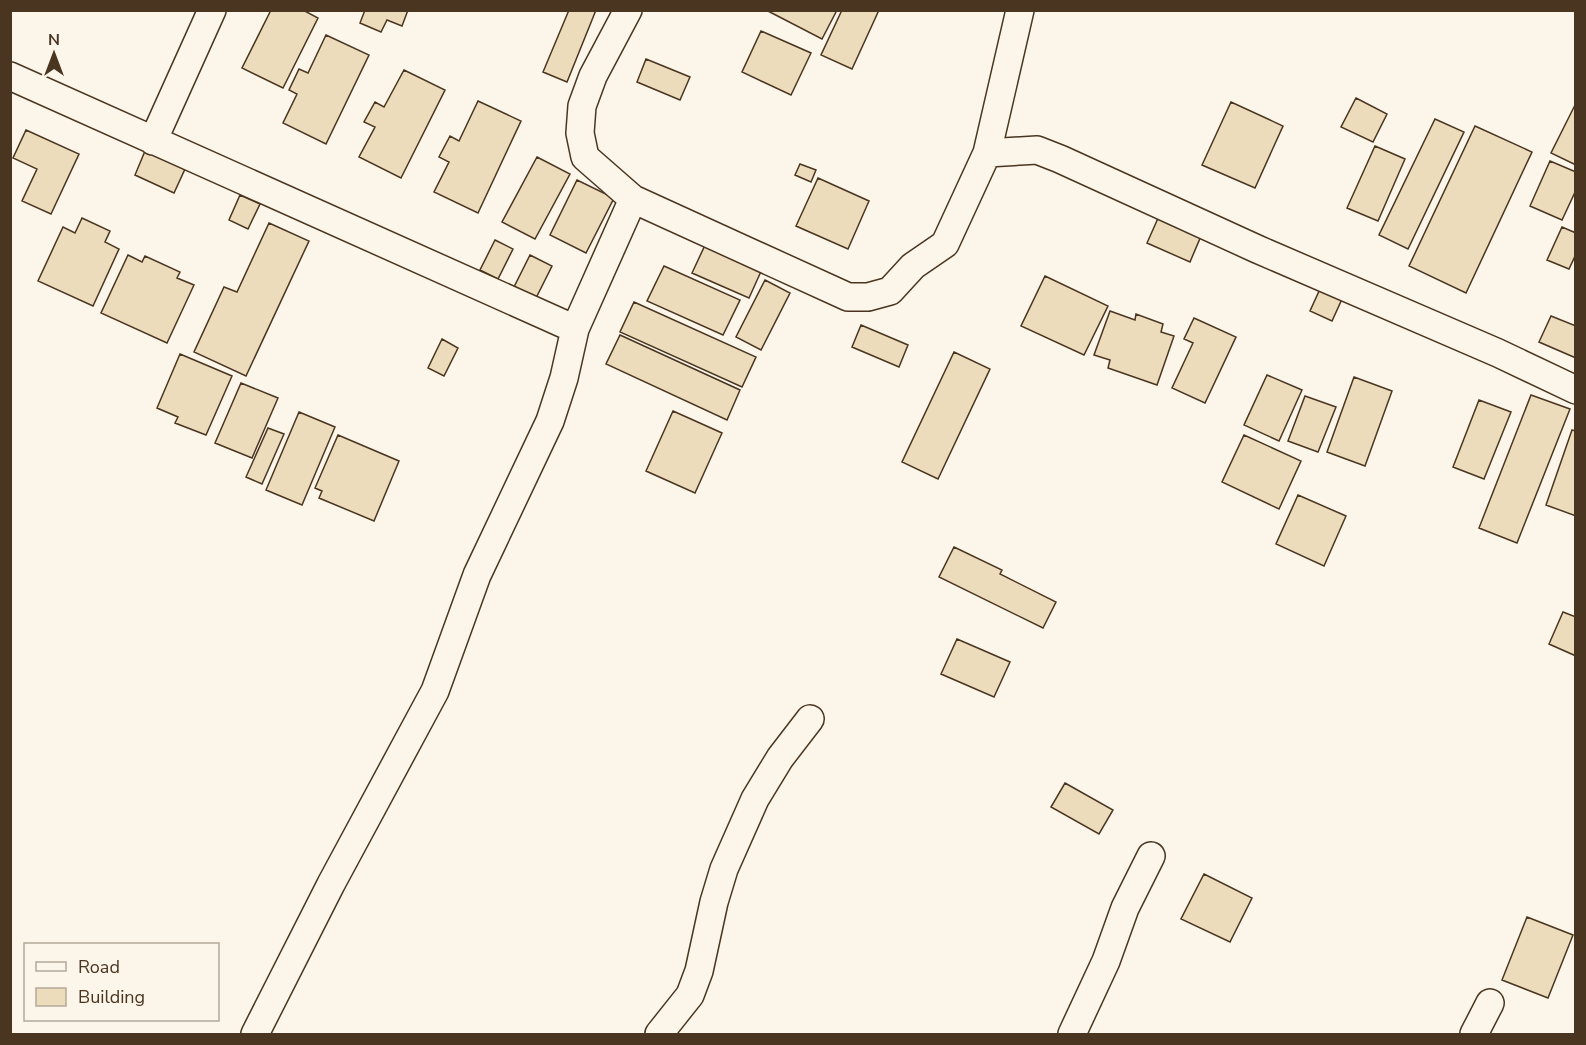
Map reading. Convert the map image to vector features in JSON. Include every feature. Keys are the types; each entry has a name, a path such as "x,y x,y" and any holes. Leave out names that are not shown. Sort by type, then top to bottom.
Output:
{"street":[{"path":"153,141 212,10"},
{"path":"628,10 593,76 582,106 580,133 585,157 633,199 848,297 868,297 890,291 913,266 945,244 987,153 1020,10"},
{"path":"10,76 575,329"},
{"path":"987,153 1037,150 1060,159 1257,249 1498,353 1575,390"},
{"path":"255,1035 331,884 435,691 477,574 550,421 564,378 575,329 633,199"},
{"path":"659,1035 690,995 699,971 714,902 724,869 755,799 780,758 810,720"},
{"path":"1072,1035 1106,961 1125,908 1151,856"},
{"path":"1474,1035 1490,1003"}],"building":[{"path":"271,10 303,10 318,18 283,88 242,68"},
{"path":"365,10 408,10 402,26 387,20 381,32 360,23"},
{"path":"569,10 596,10 567,82 543,72"},
{"path":"766,10 837,10 822,39"},
{"path":"842,10 879,10 852,69 821,55"},
{"path":"761,31 811,53 791,95 742,72"},
{"path":"326,35 369,55 326,144 283,123 297,94 289,90 299,69 308,73"},
{"path":"646,59 690,77 680,100 637,82"},
{"path":"404,70 445,90 401,178 359,157 375,127 364,122 375,102 384,107"},
{"path":"1356,98 1387,114 1373,142 1341,127"},
{"path":"478,101 521,121 478,213 434,192 449,162 439,157 450,136 459,141"},
{"path":"1231,102 1283,126 1255,188 1202,165"},
{"path":"1576,103 1576,165 1551,153"},
{"path":"1435,119 1464,132 1408,249 1379,235"},
{"path":"1475,126 1532,152 1466,293 1409,266"},
{"path":"26,130 79,154 51,214 22,201 37,169 13,158"},
{"path":"1375,146 1405,159 1378,221 1347,208"},
{"path":"145,151 185,169 174,193 135,175"},
{"path":"537,157 570,174 535,239 502,222"},
{"path":"1550,161 1576,172 1576,190 1562,220 1530,206"},
{"path":"800,164 816,170 811,182 795,175"},
{"path":"818,178 869,201 848,249 796,226"},
{"path":"577,180 614,198 586,253 550,235"},
{"path":"240,195 260,204 248,229 229,220"},
{"path":"1159,216 1201,236 1190,262 1147,243"},
{"path":"82,218 110,231 105,242 119,249 93,306 38,281 63,227 75,233"},
{"path":"269,223 309,241 246,376 194,352 224,287 237,292"},
{"path":"1562,227 1576,233 1576,254 1569,269 1547,260"},
{"path":"495,240 513,249 498,279 480,270"},
{"path":"706,243 763,267 749,298 692,273"},
{"path":"128,255 142,262 145,256 180,272 177,278 194,285 167,343 101,313"},
{"path":"530,255 552,266 536,298 514,287"},
{"path":"664,266 740,300 723,335 647,301"},
{"path":"1045,276 1108,306 1084,355 1021,326"},
{"path":"765,280 790,293 761,350 736,337"},
{"path":"1320,289 1342,299 1332,321 1310,311"},
{"path":"634,302 756,357 742,387 620,332"},
{"path":"1110,311 1135,320 1136,314 1163,324 1161,332 1174,336 1157,385 1108,368 1110,360 1094,355"},
{"path":"1551,316 1576,326 1576,358 1539,342"},
{"path":"1194,318 1236,337 1205,403 1172,388 1193,343 1184,339"},
{"path":"861,325 908,345 899,367 852,347"},
{"path":"620,335 740,390 727,420 606,364"},
{"path":"442,339 458,348 444,376 428,368"},
{"path":"954,352 990,369 938,479 902,462"},
{"path":"180,354 232,376 206,435 175,423 178,417 157,408"},
{"path":"1267,375 1302,390 1279,441 1244,425"},
{"path":"1354,377 1392,391 1365,466 1327,452"},
{"path":"241,383 278,398 252,458 215,443"},
{"path":"1531,395 1570,409 1517,543 1479,528"},
{"path":"1305,396 1336,407 1318,452 1288,441"},
{"path":"1479,400 1511,412 1484,479 1453,467"},
{"path":"673,411 722,433 695,493 646,471"},
{"path":"299,412 335,427 302,505 266,490"},
{"path":"268,428 284,434 262,484 246,477"},
{"path":"1572,430 1576,431 1576,516 1546,505"},
{"path":"338,435 399,461 374,521 319,498 322,491 315,488"},
{"path":"1244,435 1301,461 1279,509 1222,482"},
{"path":"1298,495 1346,516 1324,566 1276,544"},
{"path":"954,547 1002,570 1000,574 1056,602 1043,628 939,577"},
{"path":"1563,612 1576,617 1576,656 1549,644"},
{"path":"957,639 1010,662 994,697 941,674"},
{"path":"1065,783 1113,810 1099,834 1051,807"},
{"path":"1204,874 1252,898 1230,942 1181,919"},
{"path":"1527,917 1573,935 1548,998 1502,980"}]}
